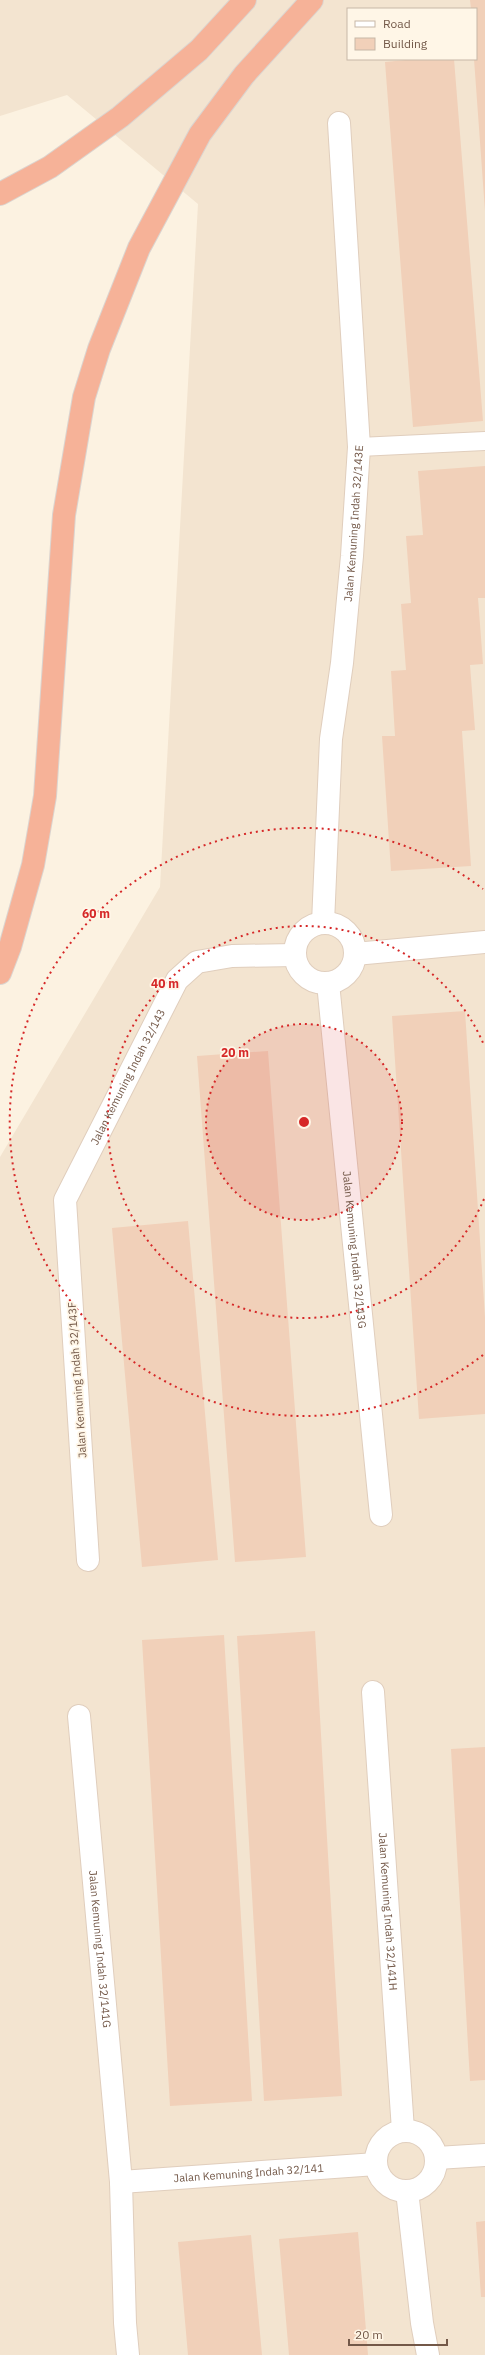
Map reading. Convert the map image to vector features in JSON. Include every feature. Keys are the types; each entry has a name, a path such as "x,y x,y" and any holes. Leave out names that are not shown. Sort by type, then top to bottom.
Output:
{"highway":[{"path":"0,194 50,167 120,117 199,50 245,0"},
{"path":"0,973 10,947 33,865 45,796 64,515 84,397 98,349 139,248 200,134 244,76 312,0"}],"street":[{"name":"Jalan Kemuning Indah 32/143E","path":"323,923 331,739 344,648 359,448 339,123"},
{"path":"323,923 332,924 342,928 354,944 355,954 349,970 340,978 328,983 318,983 302,972 297,964 295,954 296,945 303,934 314,925 323,923"},
{"path":"355,954 485,942"},
{"name":"Jalan Kemuning Indah 32/143","path":"65,1200 177,980 197,962 232,956 295,954"},
{"name":"Jalan Kemuning Indah 32/143G","path":"328,983 382,1516"},
{"name":"Jalan Kemuning Indah 32/143F","path":"65,1200 88,1560"},
{"name":"Jalan Kemuning Indah 32/141H","path":"373,1692 403,2130"},
{"name":"Jalan Kemuning Indah 32/141G","path":"79,1716 121,2182 125,2323 128,2355"},
{"path":"403,2130 422,2134 429,2140 437,2158 436,2168 426,2184 417,2189 407,2191 390,2187 383,2181 376,2164 380,2146 386,2138 403,2130"},
{"path":"437,2158 485,2155"},
{"name":"Jalan Kemuning Indah 32/141","path":"121,2182 376,2164"},
{"path":"407,2191 422,2323 428,2355"}],"lane":[{"path":"359,448 485,442"}],"shaded area":[{"path":"0,0 485,0 485,2355 0,2355 0,1157 160,887 198,204 67,95 0,116"}],"building":[{"path":"470,0 485,0 485,211 474,60 477,60 477,8 471,8"},
{"path":"406,60 454,60 483,421 413,427 385,62"},
{"path":"485,466 485,598 478,598 483,664 470,665 475,730 462,731 471,866 391,871 382,736 395,736 391,671 406,670 401,604 411,603 406,536 423,535 418,471"},
{"path":"465,1011 485,1317 485,1414 419,1419 392,1016"},
{"path":"268,1051 306,1557 235,1562 197,1056"},
{"path":"188,1221 218,1560 142,1567 112,1228"},
{"path":"315,1631 342,2096 264,2101 237,1636"},
{"path":"224,1635 252,2101 170,2106 142,1640"},
{"path":"485,1747 485,2080 470,2081 451,1749"},
{"path":"485,2221 485,2297 481,2297 476,2222"},
{"path":"358,2232 368,2355 289,2355 279,2239"},
{"path":"251,2235 262,2355 188,2355 178,2242"}]}
